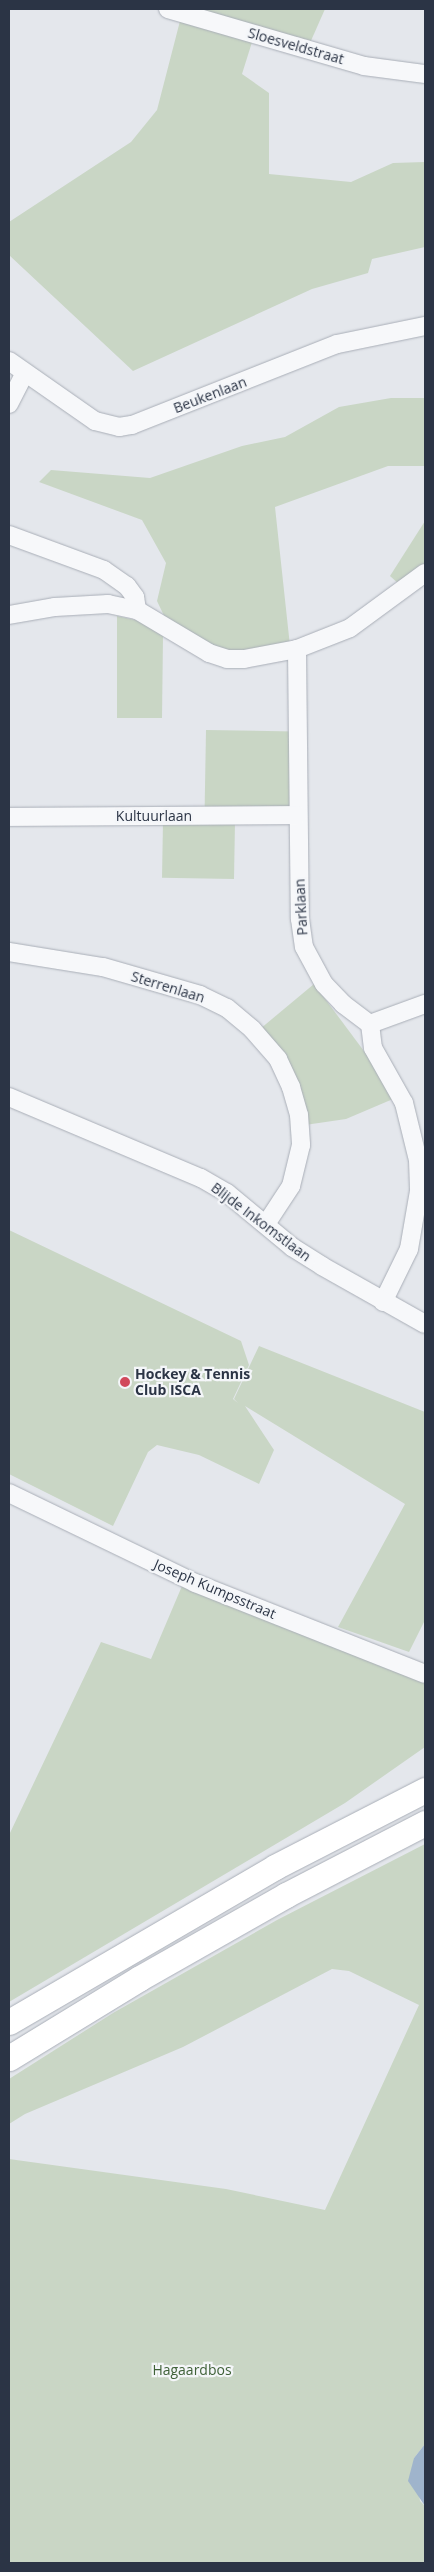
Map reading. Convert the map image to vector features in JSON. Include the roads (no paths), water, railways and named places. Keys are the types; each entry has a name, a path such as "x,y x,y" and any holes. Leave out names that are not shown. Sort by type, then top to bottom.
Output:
{"highway":[{"path":"9,2022 275,1867 425,1790"},
{"path":"9,2058 140,1978 286,1895 425,1823"}],"street":[{"name":"Sloesveldstraat","path":"168,9 354,63 425,74"},
{"name":"Beukenlaan","path":"9,361 24,374 96,421 119,427 132,425 338,344 425,326"},
{"path":"9,404 24,374"},
{"path":"9,535 104,570 127,586 134,597 137,610"},
{"path":"9,615 82,604 108,604 137,610 209,653 227,659 297,649 350,628 425,573"},
{"name":"Parklaan","path":"297,649 298,815 304,947 324,984 343,1004 370,1024"},
{"name":"Kultuurlaan","path":"9,817 298,815"},
{"name":"Sterrenlaan","path":"9,952 103,967 200,995 227,1008 252,1029 278,1059 299,1115 301,1138 298,1167 291,1186 266,1224"},
{"path":"383,1302 409,1249 419,1191 418,1160 404,1103 373,1048 370,1024 425,1004"},
{"name":"Blijde Inkomstlaan","path":"9,1097 201,1178 228,1193 292,1247 383,1302 425,1324"},
{"name":"Joseph Kumpsstraat","path":"9,1493 180,1576 425,1674"}],"water":[{"path":"425,2444 425,2506 408,2481 414,2458"}],"place":[{"name":"Hockey & Tennis Club ISCA","path":"125,1382"}],"park label":[{"name":"Hagaardbos","path":"192,2370"}]}
